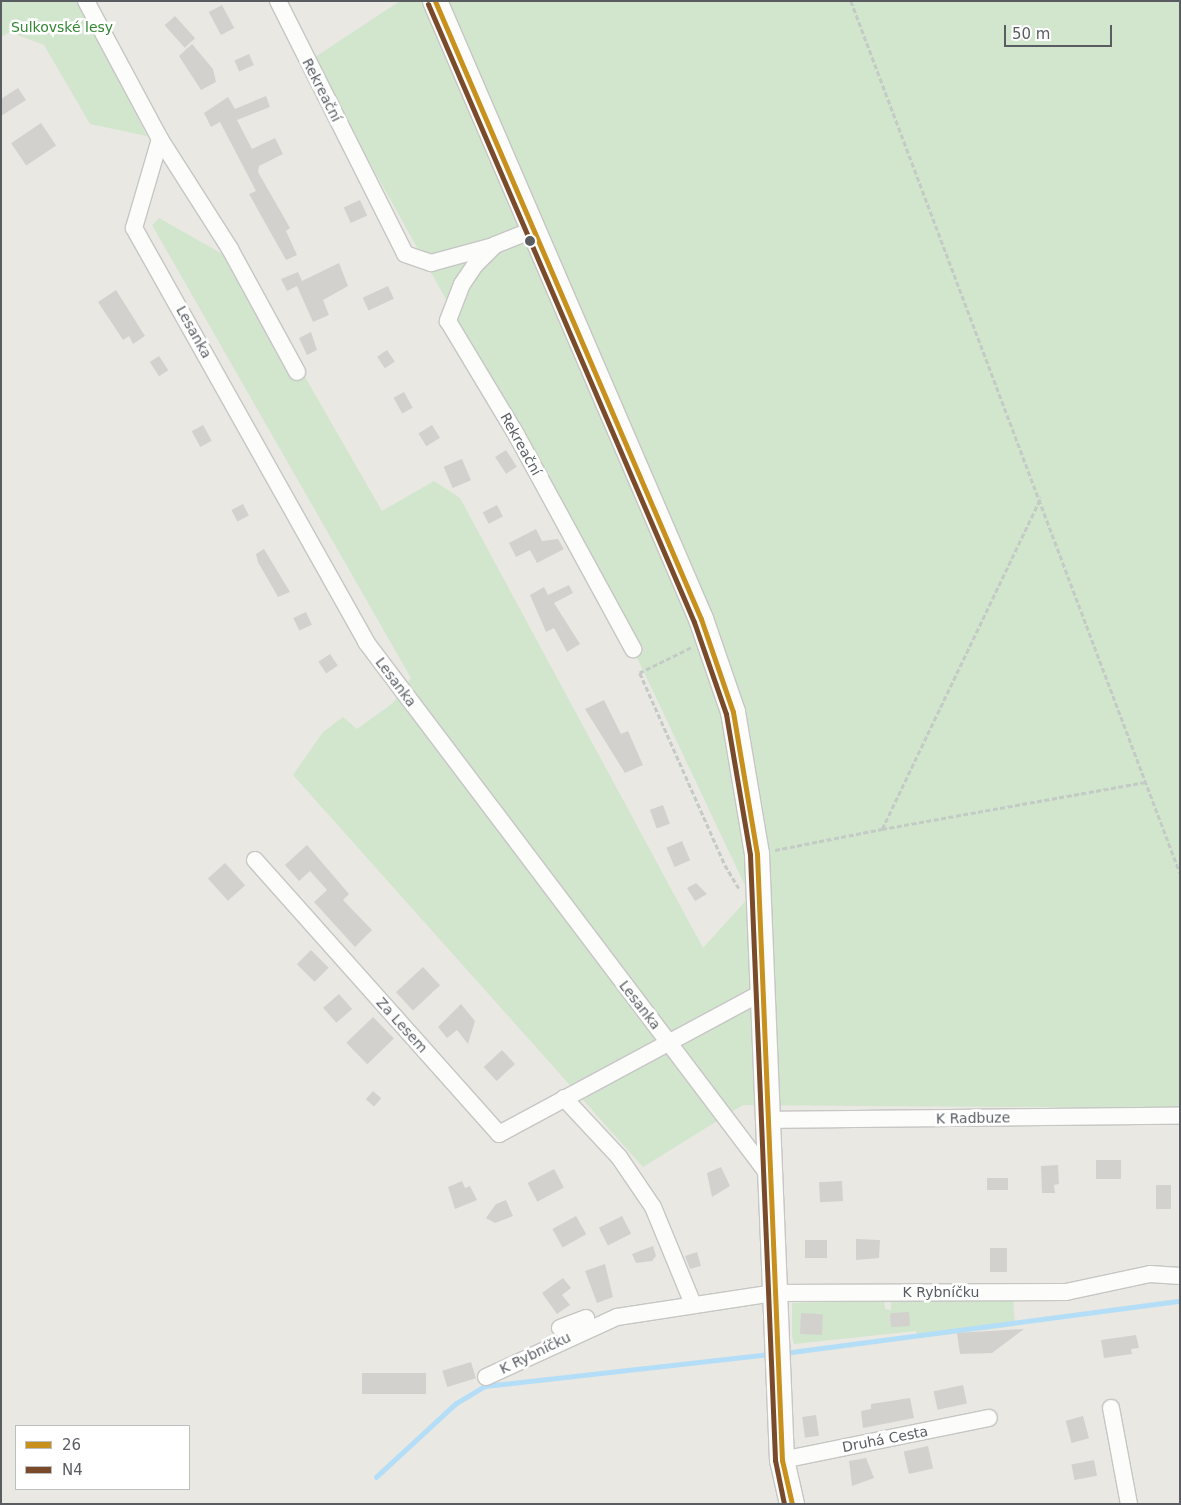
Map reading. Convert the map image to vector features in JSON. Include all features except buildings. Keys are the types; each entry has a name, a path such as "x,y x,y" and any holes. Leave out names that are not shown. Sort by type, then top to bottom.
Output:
{"street":[{"path":"86,1 160,139 230,249 297,372"},
{"name":"Rekreační","path":"278,1 405,254 431,264 494,245 535,229"},
{"path":"435,1 535,229 708,640 733,712 757,854 773,1293 782,1460 792,1504"},
{"name":"Lesanka","path":"160,139 134,228 366,642 768,1174"},
{"name":"Rekreační","path":"494,245 462,284 448,321 517,436 633,649"},
{"name":"Za Lesem","path":"255,860 499,1134 668,1041 763,992"},
{"path":"564,1098 619,1156 654,1207 696,1301"},
{"name":"K Radbuze","path":"767,1120 1180,1116"},
{"name":"K Rybníčku","path":"560,1328 627,1306 773,1293 1066,1292 1150,1274 1180,1276"},
{"name":"K Rybníčku","path":"486,1377 618,1317 696,1301"},
{"path":"1111,1408 1129,1504"},
{"name":"Druhá Cesta","path":"782,1460 988,1418"}],"path":[{"path":"851,1 1041,497 1180,873"},
{"path":"882,829 1041,497"},
{"path":"708,640 640,673 725,865 744,896"},
{"path":"757,854 882,829 1146,782"}],"green space":[{"name":"Sulkovské lesy","path":"1,1 78,1 147,136 90,124 44,45 10,32 1,37"},
{"path":"400,1 1180,1 1180,1108 743,1105 643,1167 293,775 323,732 343,717 357,729 393,703 411,678 152,225 159,218 240,264 382,511 434,481 460,498 703,948 750,896 589,556 312,59"},
{"path":"1013,1297 1015,1326 918,1338 916,1331 794,1344 792,1337 792,1303 884,1300 885,1309 891,1310 891,1299"}],"waterway":[{"path":"784,1353 1180,1301"},
{"path":"376,1477 455,1404 485,1386 772,1354"}],"transit line":[{"name":"26","path":"435,1 701,619 733,712 757,854 782,1460 792,1504"},
{"name":"N4","path":"428,4 694,622 726,714 750,855 775,1460 784,1504"}]}
